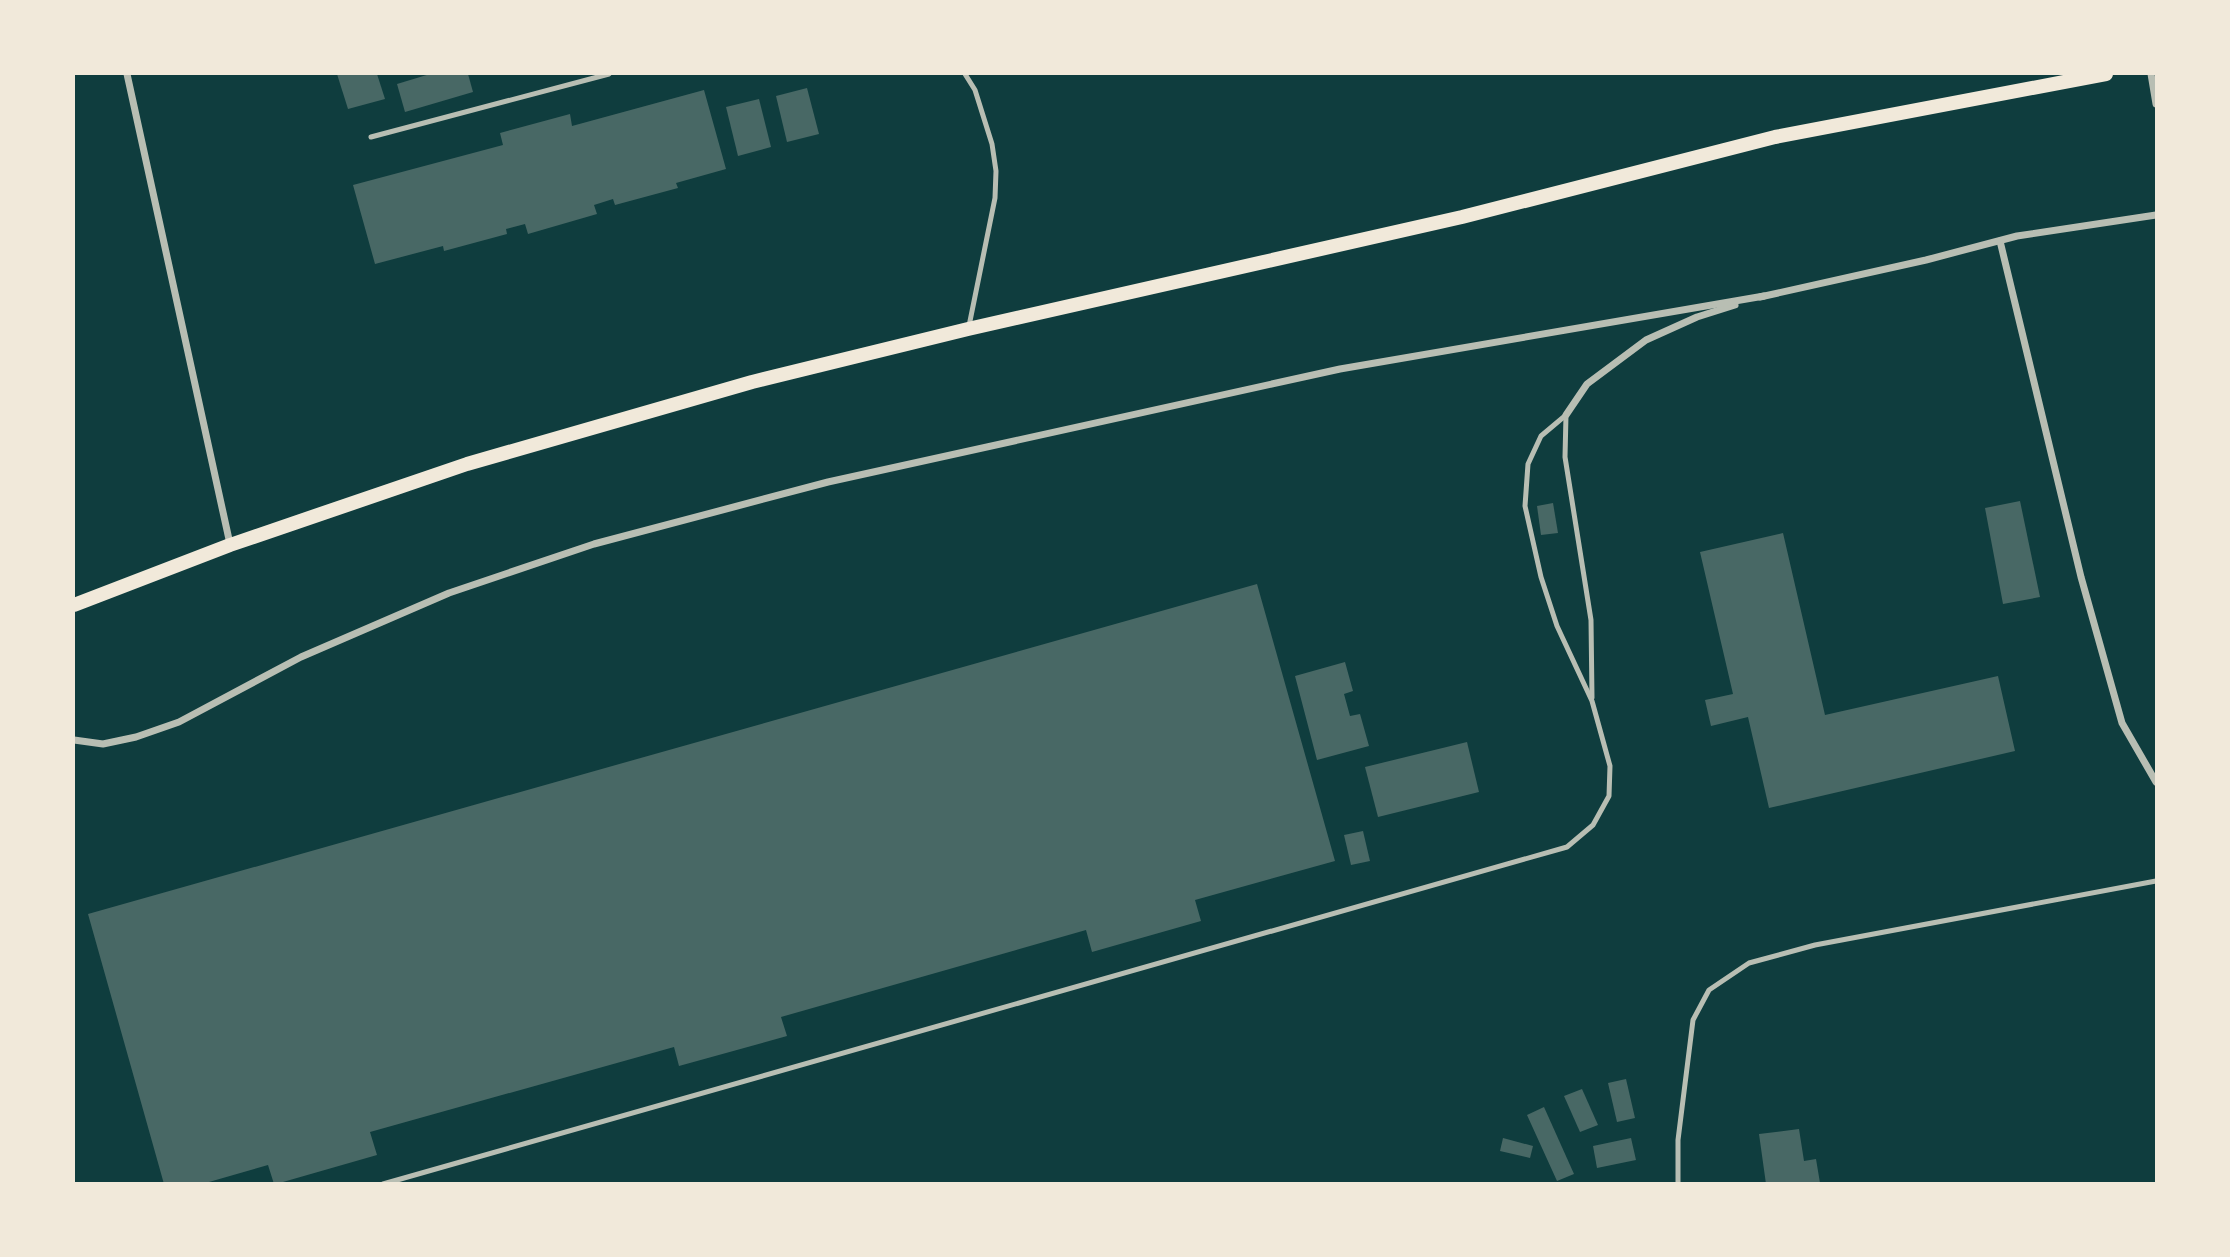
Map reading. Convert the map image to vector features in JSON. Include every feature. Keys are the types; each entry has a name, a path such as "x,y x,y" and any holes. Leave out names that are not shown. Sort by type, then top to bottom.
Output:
{"main road":[{"path":"74,605 230,545 467,464 752,382 968,329 1462,217 1775,137 2106,74"}],"street":[{"path":"127,74 230,545"},
{"path":"2151,74 2157,104"},
{"path":"74,740 103,744 136,737 179,722 301,657 449,593 594,544 815,486 1340,369 1764,296 2017,236 2157,215"},
{"path":"2000,241 2081,577 2122,723 2157,782"},
{"path":"1566,415 1587,384 1646,340 1697,317 1764,296"}],"lane":[{"path":"371,137 609,74"},
{"path":"965,74 975,90 992,144 996,171 995,198 968,329"},
{"path":"1566,415 1565,457 1591,620 1592,701"},
{"path":"383,1184 1567,847 1593,825 1609,796 1610,766 1592,701 1557,626 1541,577 1525,506 1528,464 1541,436 1566,415"},
{"path":"1678,1184 1678,1140 1693,1020 1709,990 1749,963 1815,945 2157,881"}],"building":[{"path":"337,74 377,74 385,99 348,109"},
{"path":"430,74 468,74 473,92 405,112 397,84"},
{"path":"807,88 819,134 787,142 776,96"},
{"path":"704,90 726,169 676,183 678,188 615,205 613,199 594,205 597,214 528,234 525,224 506,229 507,234 444,251 443,246 375,264 353,185 503,145 500,133 570,114 572,126"},
{"path":"759,99 771,147 738,156 726,107"},
{"path":"2020,501 2040,597 2003,604 1985,508"},
{"path":"1553,503 1558,533 1541,535 1537,506"},
{"path":"1783,533 1825,715 1998,676 2015,751 1769,808 1748,717 1711,726 1705,700 1733,694 1700,552"},
{"path":"1257,584 1335,861 1195,900 1201,921 1092,952 1086,930 781,1017 787,1036 679,1066 674,1047 370,1132 377,1155 276,1184 268,1165 202,1184 164,1184 88,914"},
{"path":"1345,662 1353,691 1344,694 1350,716 1360,714 1369,746 1317,760 1295,676"},
{"path":"1467,742 1479,792 1378,817 1365,767"},
{"path":"1363,831 1370,861 1351,865 1344,835"},
{"path":"1626,1079 1635,1118 1617,1122 1608,1083"},
{"path":"1582,1089 1598,1125 1580,1132 1564,1096"},
{"path":"1544,1107 1574,1174 1557,1181 1527,1115"},
{"path":"1799,1129 1804,1161 1816,1159 1820,1183 1766,1184 1759,1134"},
{"path":"1503,1138 1533,1146 1530,1158 1500,1151"},
{"path":"1631,1138 1636,1160 1597,1168 1593,1146"}]}
